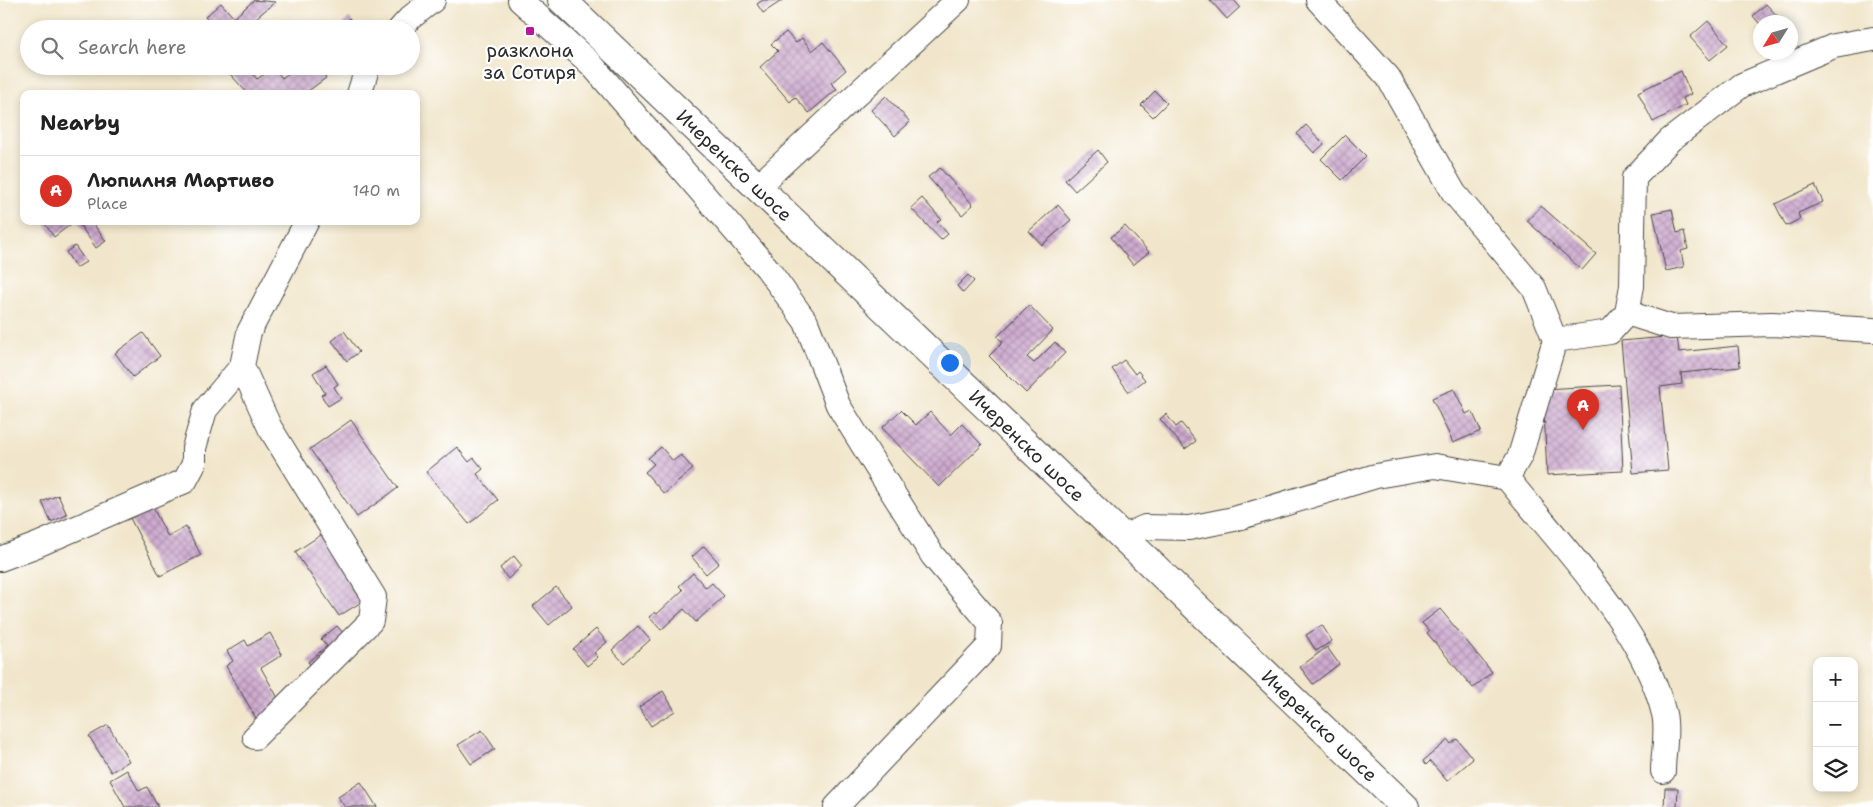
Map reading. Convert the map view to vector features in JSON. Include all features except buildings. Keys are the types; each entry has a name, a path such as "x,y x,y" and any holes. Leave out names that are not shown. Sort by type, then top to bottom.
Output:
{"street":[{"path":"408,20 433,0"},
{"path":"520,0 591,64 767,268 806,322 838,405 877,468 933,556 990,623 989,646 836,807"},
{"name":"Ичеренско шосе","path":"562,0 1405,807"},
{"path":"757,186 958,0"},
{"path":"1318,0 1388,77 1454,193 1534,288 1554,340 1520,456 1507,478"},
{"path":"1554,340 1610,332 1627,313 1632,286 1634,178 1670,140 1742,85 1834,46 1873,39"},
{"path":"360,90 365,75"},
{"path":"0,559 185,481 194,464 194,448 205,410 242,366 249,332 305,225"},
{"path":"1627,313 1671,327 1772,324 1873,330"},
{"path":"242,366 270,428 374,597 371,621 255,737"},
{"path":"1123,537 1145,527 1189,528 1234,519 1376,476 1435,466 1507,478 1603,597 1640,652 1664,716 1663,772"}],"place":[{"name":"разклона за Сотиря","path":"530,31"},
{"name":"Люпилня Мартиво","path":"1583,430"}]}
